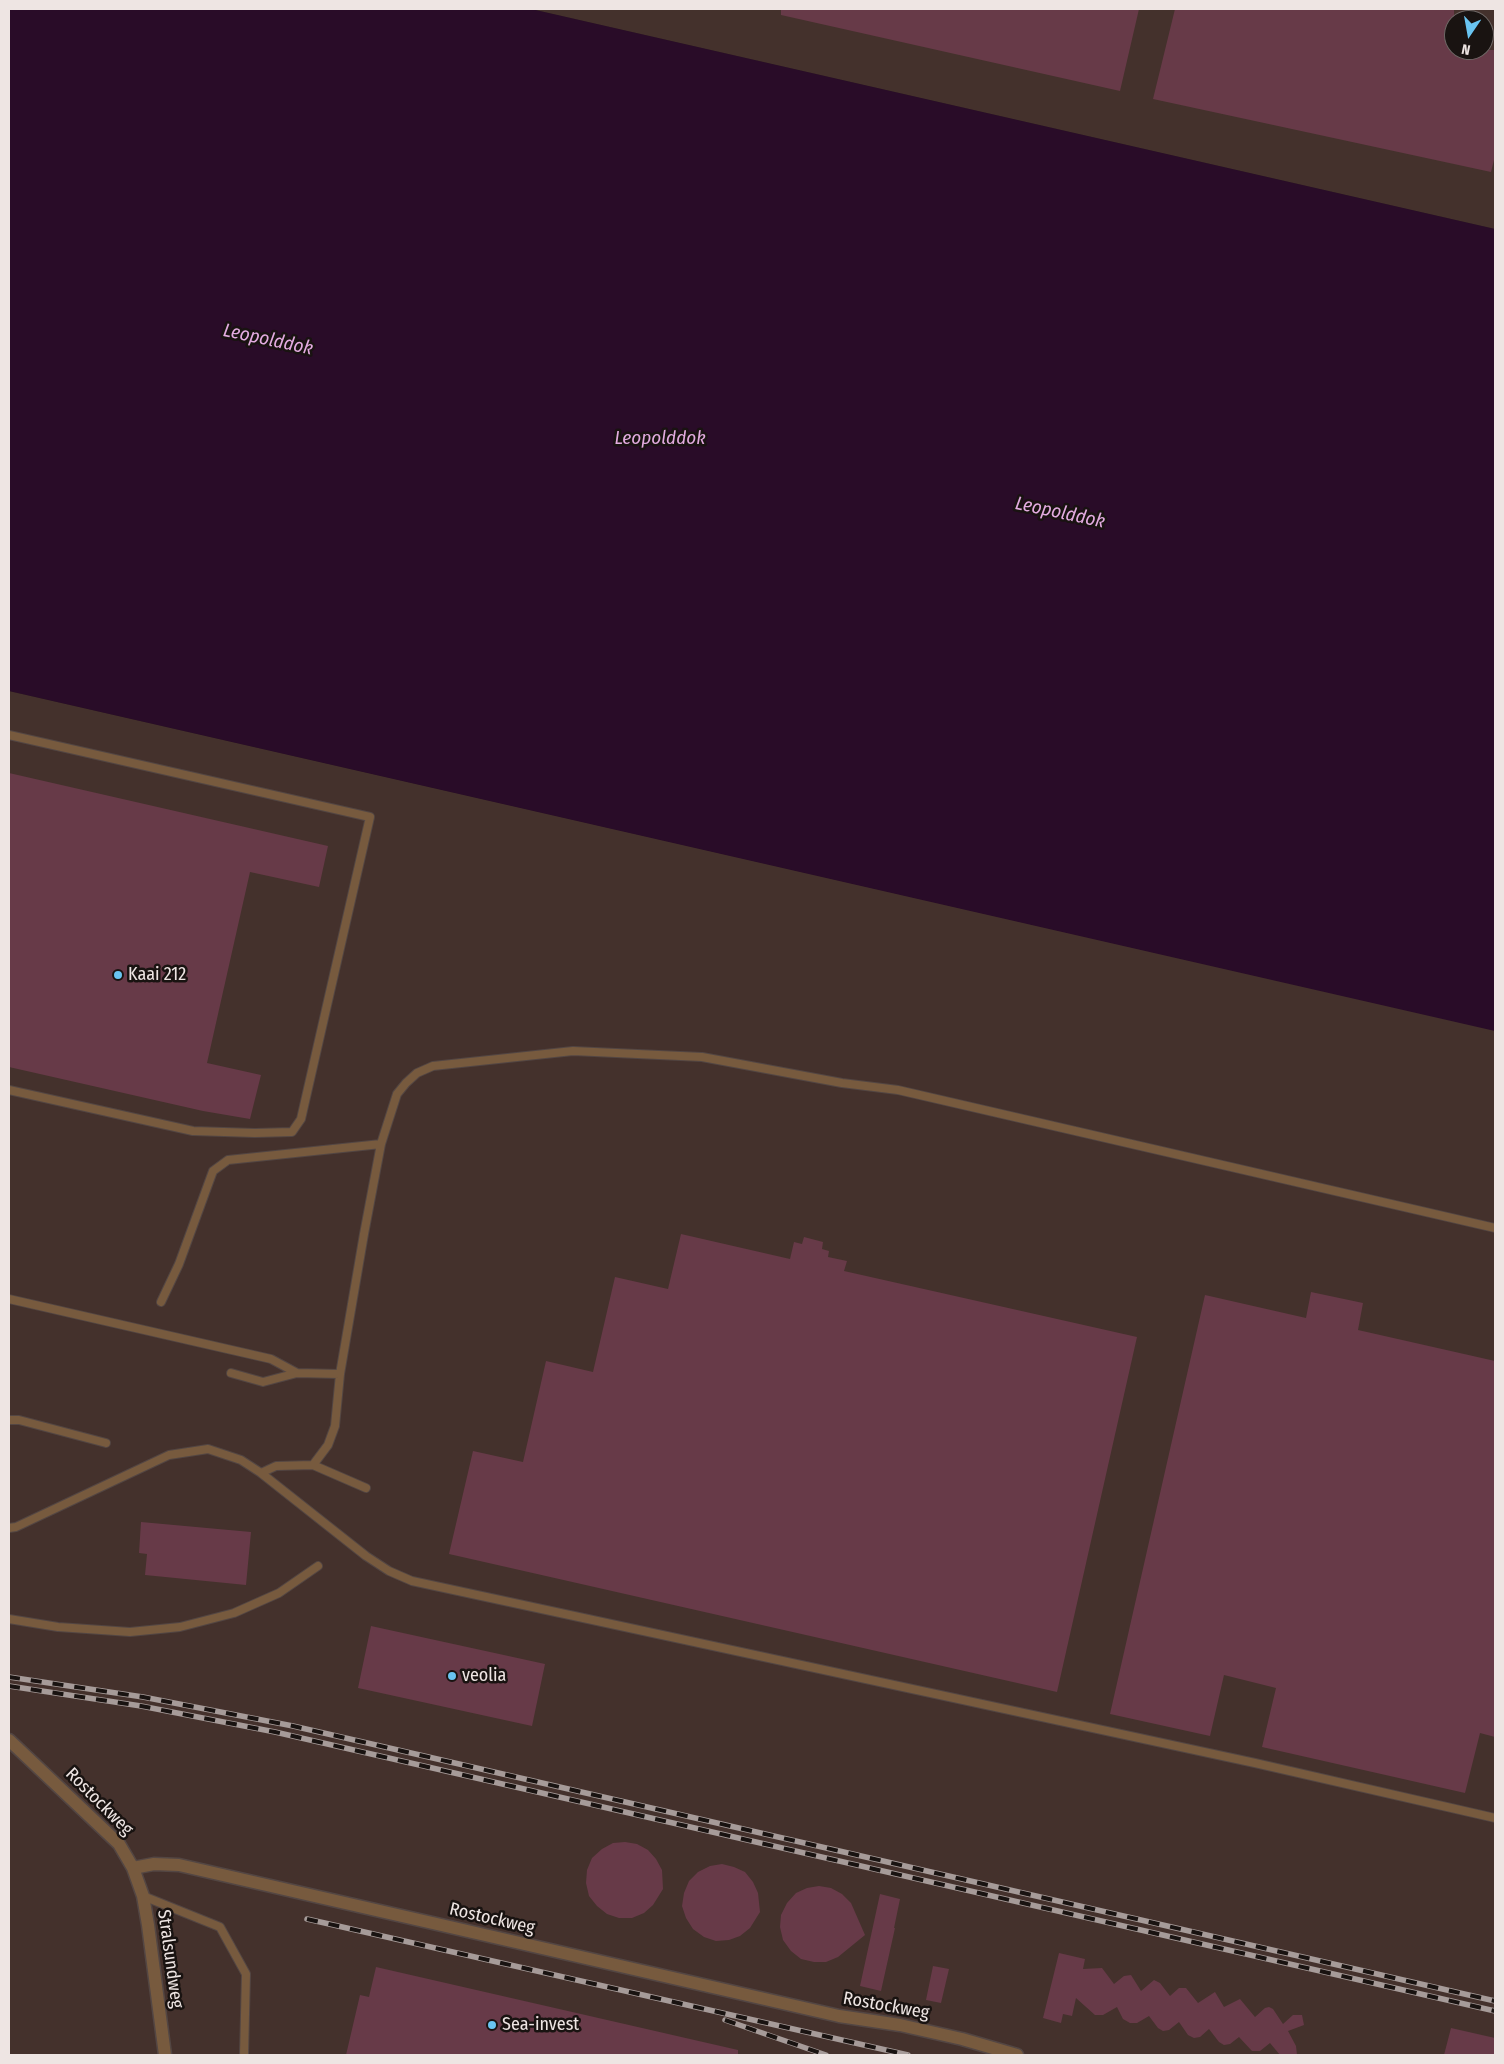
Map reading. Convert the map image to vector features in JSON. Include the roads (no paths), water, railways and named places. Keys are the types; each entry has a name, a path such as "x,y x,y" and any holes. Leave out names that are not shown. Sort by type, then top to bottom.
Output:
{"street":[{"name":"Rostockweg","path":"9,1740 119,1844 133,1868 154,1864 179,1865 839,2016 900,2025 962,2039 1017,2055"},
{"name":"Stralsundweg","path":"133,1868 143,1896 165,2055"}],"lane":[{"path":"9,735 370,817 301,1119 292,1132 193,1131 9,1090"},
{"path":"313,1465 328,1445 335,1426 340,1374 381,1144 398,1094 417,1072 433,1066 573,1051 702,1057 842,1083 898,1090 1495,1228"},
{"path":"161,1302 179,1264 213,1171 228,1160 381,1144"},
{"path":"9,1299 272,1359 297,1373"},
{"path":"231,1373 263,1382 297,1373 340,1374"},
{"path":"9,1420 19,1420 106,1443"},
{"path":"9,1528 16,1527 168,1455 208,1449 241,1460 261,1473 366,1556 389,1571 412,1581 1255,1763 1495,1818"},
{"path":"261,1473 276,1466 313,1465 366,1488"},
{"path":"9,1619 58,1627 130,1632 180,1627 234,1613 279,1593 318,1566"},
{"path":"143,1896 220,1928 246,1974 244,2055"}],"water":[{"name":"Leopolddok","path":"9,9 531,9 1495,229 1495,1031 9,691"}],"railway":[{"path":"9,1677 143,1697 293,1726 1495,2001"},
{"path":"9,1686 141,1706 275,1732 1495,2011"},
{"path":"307,1919 908,2055"},
{"path":"725,2020 826,2055"}],"place":[{"name":"Kaai 212","path":"118,975"},
{"name":"veolia","path":"452,1676"},
{"name":"Sea-invest","path":"492,2025"}]}
